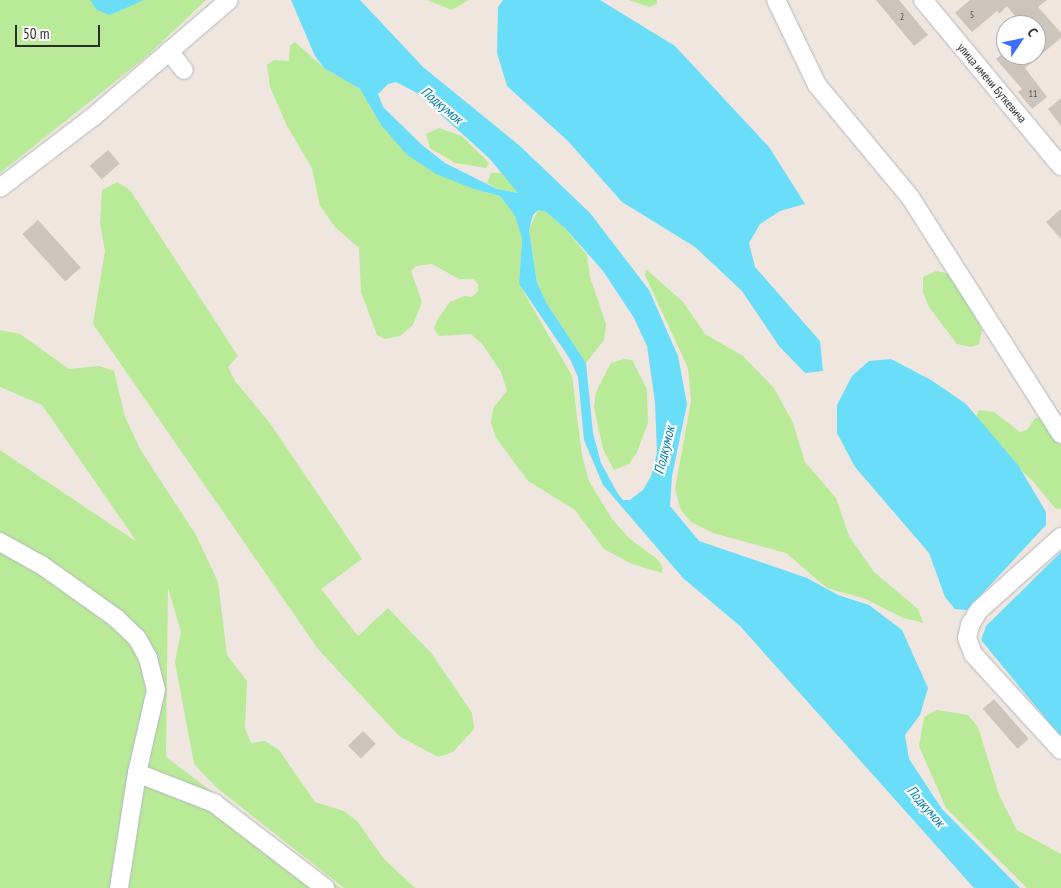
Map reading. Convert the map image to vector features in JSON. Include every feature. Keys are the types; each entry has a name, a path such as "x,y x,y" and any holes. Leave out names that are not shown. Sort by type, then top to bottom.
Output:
{"street":[{"path":"0,188 92,117 229,0"},
{"name":"улица имени Буткевича","path":"923,0 1061,166"},
{"path":"779,1 817,85 910,197 1061,434"},
{"path":"169,51 184,70"},
{"path":"1061,537 979,610 970,625 967,638 973,654 1061,750"},
{"path":"0,542 43,566 116,618 137,638 148,658 156,690 138,773 119,888"},
{"path":"138,773 214,804 245,824 325,888"}],"green space":[{"path":"0,0 206,0 146,57 0,173"},
{"path":"427,0 469,0 452,10"},
{"path":"629,0 657,0 657,4 649,7"},
{"path":"295,42 324,68 360,89 381,125 474,189 500,196 515,216 522,239 519,284 572,376 582,456 589,481 612,519 630,539 657,559 662,566 662,573 632,564 604,549 575,510 528,481 496,438 491,423 493,408 507,391 501,372 483,345 471,334 439,336 434,329 437,320 450,302 464,296 472,297 478,291 478,284 473,279 459,279 432,264 416,266 411,271 422,302 413,325 400,336 384,339 377,335 361,292 359,248 335,227 320,206 312,168 287,126 270,87 267,65 274,60 289,61 290,46"},
{"path":"439,128 462,136 489,163 486,168 455,163 430,148 426,134"},
{"path":"491,173 503,173 518,193 497,189 487,183"},
{"path":"117,182 130,190 238,356 228,367 235,381 269,422 362,559 321,589 358,636 388,608 432,654 472,713 474,729 453,752 438,757 399,736 318,649 93,324 105,251 100,223 102,190"},
{"path":"538,210 546,212 565,228 587,255 590,277 606,324 604,340 586,363 547,304 537,283 529,230"},
{"path":"646,269 683,302 705,334 743,356 774,388 793,423 805,462 836,498 849,536 874,572 918,609 923,623 901,617 866,599 827,588 786,553 713,533 691,522 681,510 675,489 691,401 688,368 645,275"},
{"path":"936,271 952,274 966,297 982,330 979,344 971,347 957,344 929,307 923,292 923,277"},
{"path":"0,330 20,334 69,369 99,366 114,371 125,417 140,449 196,535 218,582 227,655 247,681 245,728 251,743 265,741 279,750 315,802 344,811 357,821 384,859 415,888 344,888 217,788 194,764 175,662 181,632 168,588 166,757 340,888 0,888 0,450 137,542 42,405 0,387"},
{"path":"624,359 632,360 647,389 648,423 637,452 629,464 614,470 603,449 594,408 596,392 611,363"},
{"path":"979,410 994,412 1020,432 1027,430 1035,418 1043,418 1061,440 1061,509 1055,508 1031,479 1007,458 976,416"},
{"path":"937,710 968,715 978,727 999,795 1017,830 1061,854 1061,888 1027,888 946,808 919,746 924,717"}],"water":[{"path":"90,0 144,0 110,15 97,10"},
{"name":"Подкумок","path":"291,0 360,0 423,67 520,146 590,213 649,290 678,356 687,404 672,476 670,506 699,541 807,578 838,595 869,605 902,630 928,688 920,715 905,735 909,759 942,809 1020,888 974,888 740,626 683,578 603,485 584,440 578,377 570,359 519,284 522,239 515,216 500,196 474,189 436,174 407,155 381,125 360,89 324,68 315,56","holes":["396,82 417,93 489,158 518,193 497,189 445,163 422,145 383,107 378,94 388,84","538,210 546,212 565,228 603,271 634,318 647,346 655,402 657,453 651,476 643,490 630,500 623,500 618,494 601,463 593,433 586,363 547,304 537,283 529,230 533,215"]},
{"path":"503,0 600,0 675,46 769,147 805,204 780,211 760,224 749,243 755,267 820,341 823,371 805,373 779,346 742,291 695,247 622,202 568,141 507,86 497,53 498,7"},
{"path":"891,359 931,380 966,404 1018,465 1046,512 1046,525 967,610 955,609 945,597 929,553 855,467 837,433 837,405 852,376 869,361"},
{"path":"1061,552 1061,737 981,640 986,626"}],"building":[{"path":"876,0 899,0 928,35 914,46"},
{"path":"970,0 1047,0 1038,7 1045,15 1014,15 1007,6 999,14 997,11 972,32 955,13"},
{"path":"1046,16 1061,33 1061,38 1046,50"},
{"path":"1001,65 1029,65 1025,68 1047,97 1032,109 1018,92 1022,89"},
{"path":"1061,98 1061,126 1048,109"},
{"path":"108,150 120,164 102,179 90,166"},
{"path":"1061,209 1061,239 1046,222"},
{"path":"38,220 81,268 65,282 22,234"},
{"path":"994,699 1029,739 1017,749 983,709"},
{"path":"363,731 376,744 361,759 348,746"}]}
